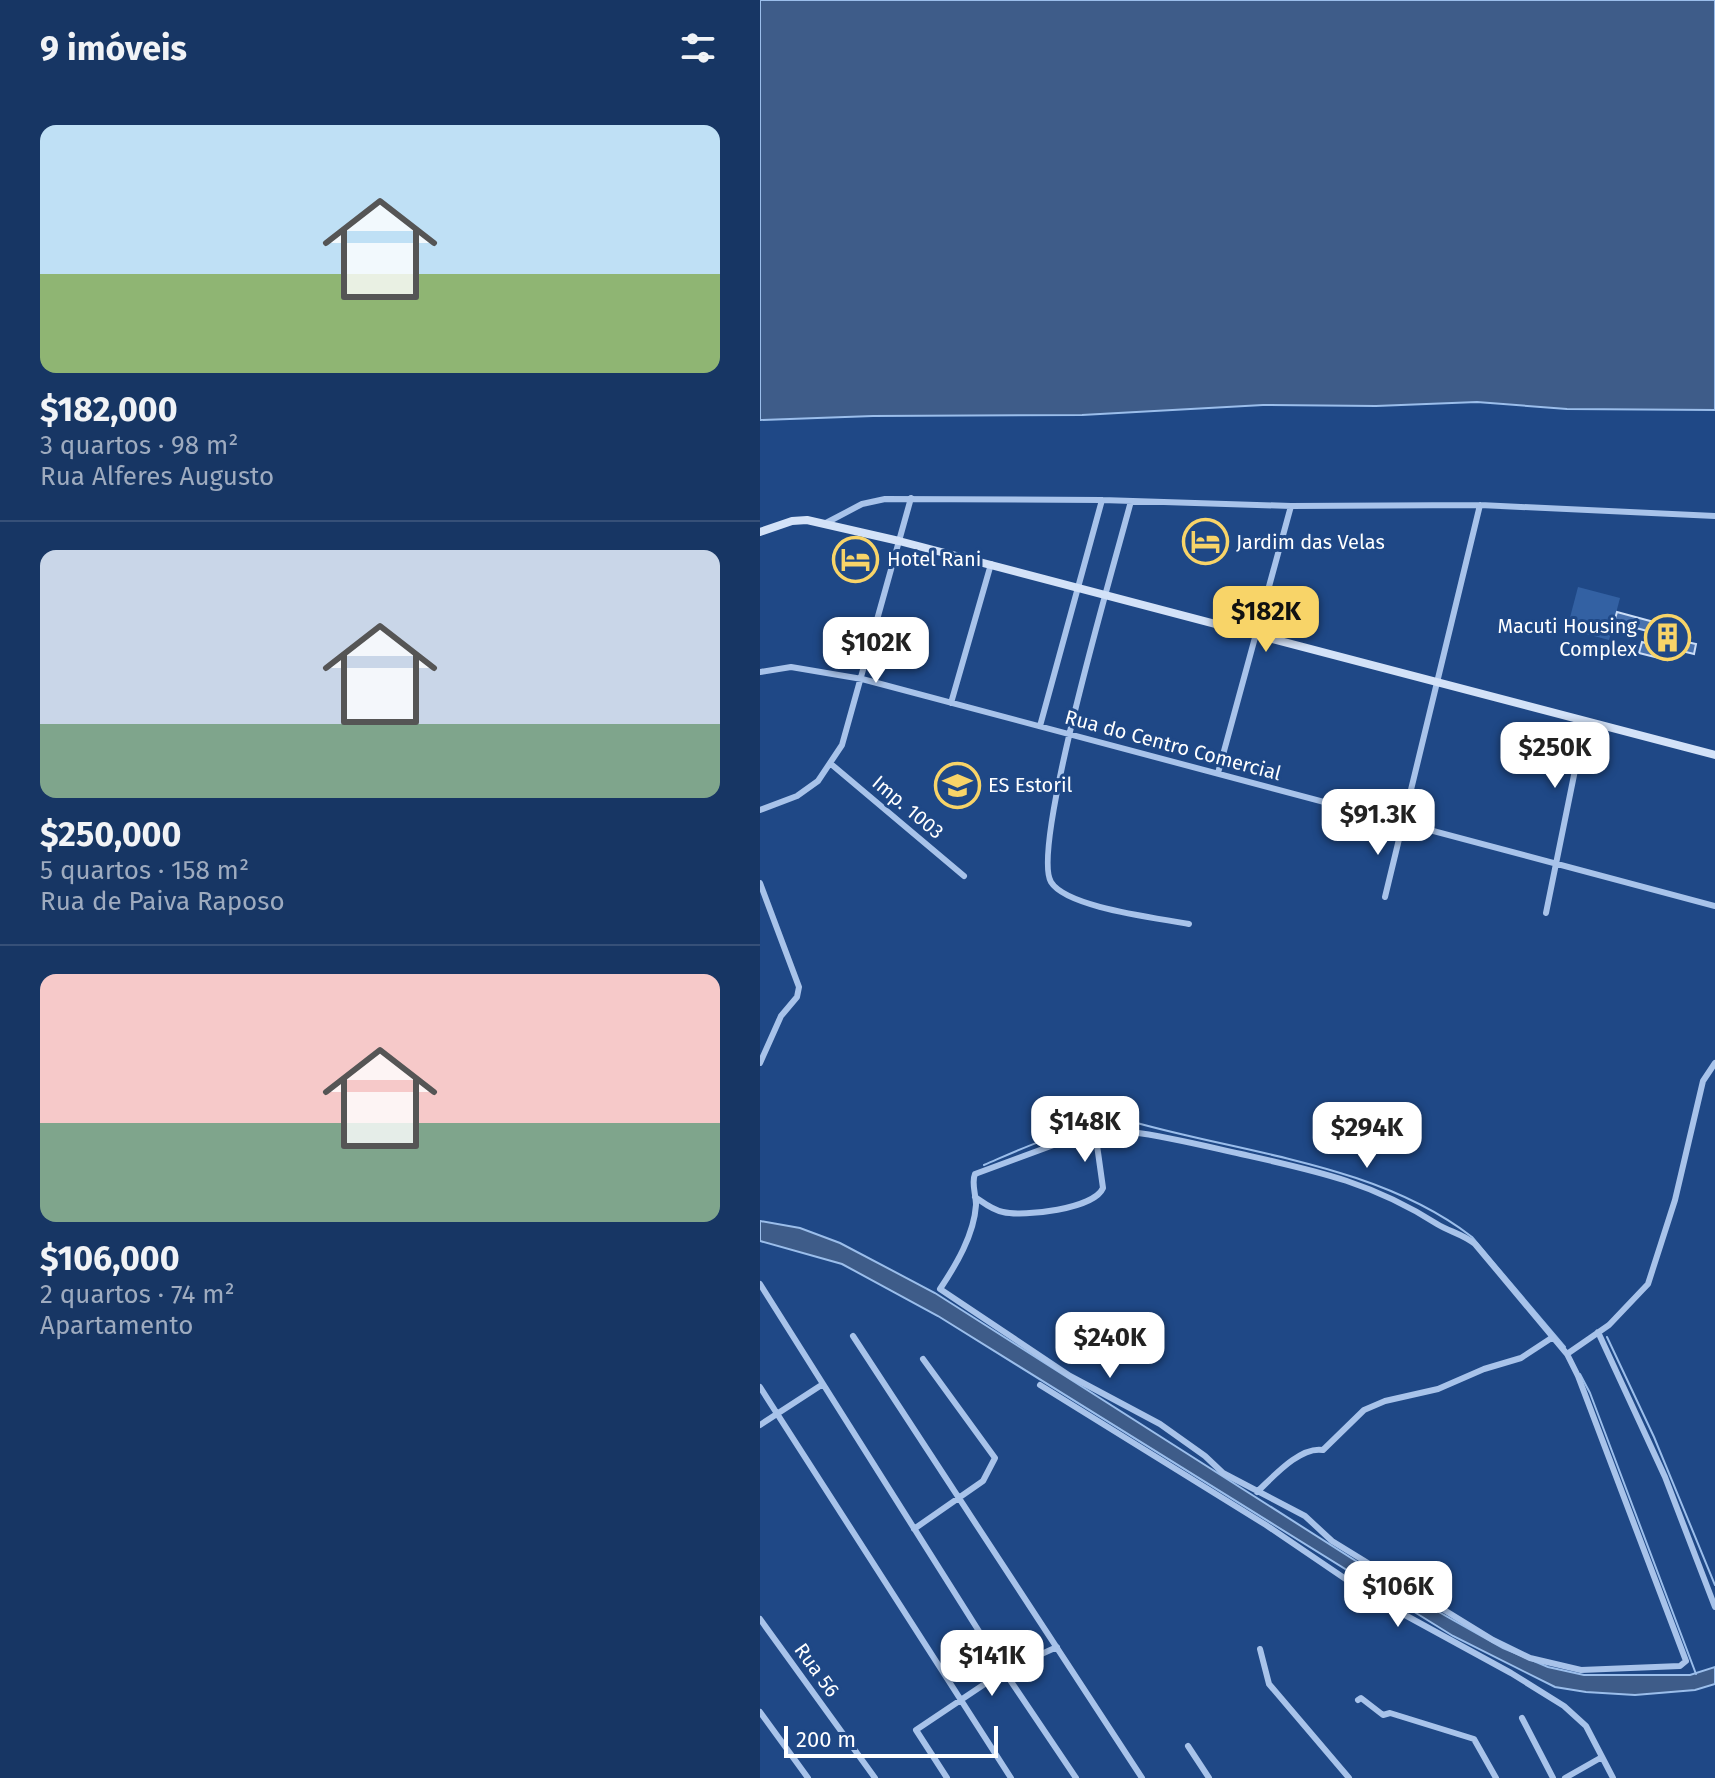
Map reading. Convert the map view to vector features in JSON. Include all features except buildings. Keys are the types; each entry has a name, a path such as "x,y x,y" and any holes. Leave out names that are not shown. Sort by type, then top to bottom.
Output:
{"street":[{"path":"760,810 797,796 818,781 842,745 911,498"},
{"path":"824,524 862,504 911,498 1291,506 1480,505 1715,516"},
{"path":"1040,726 1102,500"},
{"path":"1131,501 1070,734 1046,859 1052,884 1069,897 1189,924"},
{"path":"1385,897 1400,824 1480,505"},
{"path":"1218,773 1291,506"},
{"path":"760,532 792,521 807,520 899,541 1715,755"},
{"path":"951,703 991,564"},
{"name":"Rua do Centro Comercial","path":"760,672 791,667 862,679 1715,906"},
{"path":"1546,913 1585,721"},
{"name":"Imp. 1003","path":"831,764 964,876"},
{"path":"760,883 799,987 797,997 781,1016 760,1063"},
{"path":"1567,1354 1629,1306 1648,1284 1675,1200 1703,1081 1715,1063"},
{"path":"1132,1132 1156,1135 1369,1186 1419,1211 1440,1226 1466,1236 1495,1265 1567,1354 1591,1405 1686,1661 1680,1666 1581,1670 1530,1658 1466,1626 1332,1541 1305,1516 1223,1473 1160,1424 1070,1376 940,1289 970,1232 975,1197 972,1179 975,1174 1059,1143 1096,1138 1132,1132"},
{"path":"975,1197 999,1212 1028,1214 1093,1199 1103,1188 1096,1138"},
{"path":"760,1284 1004,1671 1076,1778"},
{"path":"1598,1332 1665,1477 1715,1607"},
{"path":"853,1336 1142,1778"},
{"path":"1257,1492 1296,1459 1315,1449 1323,1450 1364,1410 1385,1401 1438,1389 1484,1369 1521,1358 1553,1337"},
{"path":"914,1529 983,1481 995,1458 923,1359"},
{"path":"760,1425 823,1384"},
{"path":"1040,1385 1266,1525 1363,1591 1564,1706 1586,1726 1613,1778"},
{"path":"760,1387 1011,1778"},
{"name":"Rua 56","path":"760,1619 875,1778"},
{"path":"947,1778 916,1730 1004,1671 1057,1647"},
{"path":"1260,1649 1269,1684 1349,1778"},
{"path":"1358,1700 1361,1698 1383,1715 1390,1713 1474,1739 1496,1778"},
{"path":"760,1712 808,1778"},
{"path":"1522,1718 1553,1778"},
{"path":"1188,1746 1209,1778"},
{"path":"1565,1778 1602,1757"}],"shaded area":[{"path":"760,0 1715,0 1715,410 1567,409 1477,402 1376,406 1263,405 1082,415 760,420"},
{"path":"1578,587 1620,598 1609,640 1567,629"},
{"path":"760,1221 800,1228 840,1243 935,1293 1414,1598 1503,1648 1548,1667 1584,1675 1690,1675 1715,1667 1715,1684 1695,1690 1635,1695 1555,1687 1453,1636 938,1316 842,1264 760,1241"}],"waterway":[{"path":"984,1165 1077,1130 1116,1123 1137,1123 1354,1177 1396,1193 1472,1237 1565,1347"},
{"path":"1607,1337 1654,1437 1715,1585"},
{"path":"1580,1374 1590,1393 1696,1674"}],"place":[{"name":"Jardim das Velas","path":"1205,542"},
{"name":"Hotel Rani","path":"856,559"},
{"name":"Macuti Housing Complex","path":"1668,637"},
{"name":"ES Estoril","path":"957,785"}]}
